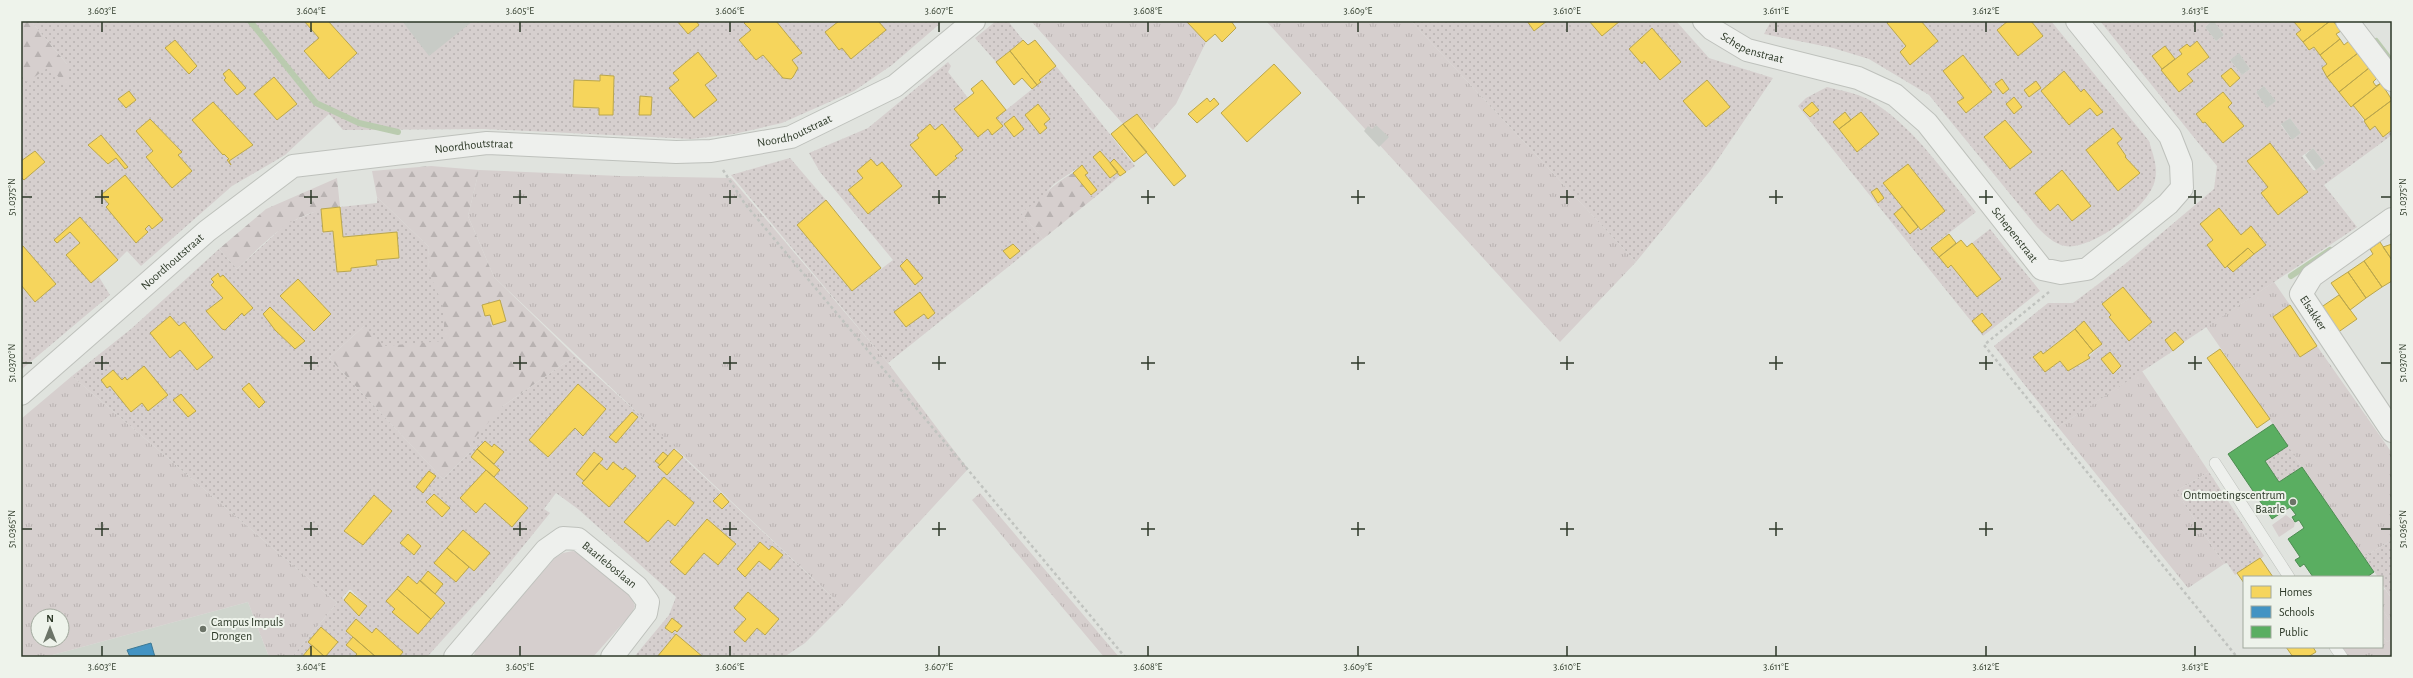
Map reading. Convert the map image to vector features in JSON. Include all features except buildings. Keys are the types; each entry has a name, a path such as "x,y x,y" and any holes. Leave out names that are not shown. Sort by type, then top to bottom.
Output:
{"street":[{"name":"Noordhoutstraat","path":"21,394 207,231 293,166 487,143 676,152 711,151 791,137 895,86 974,21"},
{"name":"Schepenstraat","path":"1704,21 1712,29 1747,50 1858,78 1895,95 1927,123 2042,268 2061,273 2087,269 2168,204 2182,188 2181,164 2170,136 2077,21"},
{"path":"2346,21 2392,80"},
{"name":"Elsakker","path":"2392,220 2312,276 2301,294 2392,431"},
{"name":"Baarleboslaan","path":"455,657 546,550 563,538 578,539 637,587 648,602 646,613 612,657"}],"lane":[{"path":"2215,463 2288,576"},
{"path":"2336,648 2342,657"}],"path":[{"path":"711,151 745,204 1125,657"},
{"path":"2061,273 2046,296 1984,345 2237,657"}],"shaded area":[{"name":"Campus Impuls Drongen","path":"248,602 269,657 45,657"}],"green space":[{"path":"21,21 31,21 67,64 67,86 26,82 21,74"},
{"path":"31,21 304,21 319,38 304,52 329,79 357,53 328,21 677,21 688,34 699,25 696,21 746,21 744,23 751,30 739,41 756,60 763,55 783,78 791,79 798,68 792,60 802,53 776,21 943,21 892,65 854,91 782,123 734,134 692,139 485,129 343,130 329,114 285,155 232,186 141,266 127,251 118,260 80,217 54,240 57,243 70,232 80,243 67,255 91,283 99,277 110,295 21,370 21,285 35,302 56,284 23,246 21,246 21,177 24,180 45,162 35,151 21,161 21,74 27,82 49,67 67,86 67,64","holes":["175,40 197,66 189,74 166,48","698,53 717,75 705,85 716,100 694,118 670,88 679,80 673,73","229,69 246,88 224,80 226,78 223,74","601,75 614,76 613,115 599,115 599,108 573,107 575,80 600,81","274,77 296,103 277,120 254,94","128,91 136,100 126,108 118,99","640,96 652,97 651,115 639,115","213,102 253,145 229,161 231,165 227,160 229,159 224,154 223,155 193,120","150,119 182,152 178,155 172,188 146,157 153,151 136,131","100,135 127,167 125,169 116,158 108,164 88,145","125,175 163,220 152,229 149,225 145,229 148,233 136,243 106,207 109,204 101,195"]},
{"path":"996,21 1008,21 1023,40 996,62 975,38"},
{"path":"1031,21 1186,21 1206,42 1176,104 1153,130 1137,115 1123,124"},
{"path":"1266,21 1411,21 1636,262 1560,342"},
{"path":"1411,21 1527,21 1534,31 1547,21 1589,21 1602,36 1620,21 1676,21 1709,58 1773,78 1710,171 1636,262","holes":["1652,29 1681,62 1661,80 1644,61 1641,63 1629,49","1707,80 1730,107 1706,127 1683,101"]},
{"path":"1771,21 1889,21 1887,23 1906,46 1900,52 1910,65 1938,41 1921,21 2008,21 2018,56 2043,36 2031,21 2051,21 2149,141 2156,175 2151,191 2131,214 2104,234 2076,246 2061,245 2050,239 2037,227 1929,95 1869,59 1833,48 1764,34","holes":["1963,55 1992,92 1966,113 1957,102 1964,98 1943,71","2064,71 2081,92 2084,89 2103,112 2097,116 2090,108 2069,125 2041,91","2002,79 2009,89 2003,94 1995,84","2014,97 2022,107 2014,114 2006,104","2006,120 2031,152 2010,169 1984,137","2113,128 2122,139 2117,143 2126,155 2125,157 2140,173 2118,190 2086,150","2062,170 2091,206 2072,221 2058,204 2050,211 2035,193"]},
{"path":"2100,21 2212,21 2205,27 2216,41 2224,35 2214,21 2293,21 2301,30 2296,34 2309,50 2314,47 2327,64 2322,68 2350,107 2353,105 2370,130 2375,126 2383,137 2392,130 2392,135 2324,185 2357,227 2184,342 2175,332 2165,340 2173,351 2058,427 1994,346 2048,303 2073,303 2125,264 2214,189 2217,166","holes":["2197,41 2209,57 2187,74 2193,81 2179,92 2152,56 2165,46 2175,59 2182,54 2179,50 2187,44 2190,47","2239,54 2250,69 2242,75 2230,60","2231,68 2240,78 2230,87 2221,76","2264,86 2276,101 2267,107 2256,92","2223,92 2232,103 2228,107 2244,126 2203,123 2196,115","2290,118 2301,133 2292,140 2281,125","2270,143 2308,192 2278,215 2261,193 2268,187","2313,148 2325,163 2314,171 2302,156","2219,208 2241,235 2251,227 2266,245 2254,254 2248,248 2225,267 2207,245 2213,240 2200,224","2123,287 2152,322 2129,341 2109,317 2111,315 2103,304","2084,321 2102,344 2079,366 2077,364 2068,371 2060,361 2045,372 2033,357 2040,351 2043,354","2110,352 2121,366 2113,374 2101,359"]},
{"path":"948,62 951,66 948,72 968,98 954,109 970,128 988,129 992,135 1002,127 996,118 1041,82 1039,80 1056,66 1135,166 1126,172 1114,159 1110,163 1100,152 1093,157 1110,178 1118,172 1120,176 1094,198 1091,195 1097,190 1085,175 1088,172 1082,165 1054,184 1039,200 1021,213 1043,239 888,363 731,175 790,158 826,200 797,225 852,291 893,260 820,172 809,153 868,128","holes":["1038,104 1050,119 1044,124 1047,129 1040,134 1025,115","1014,116 1024,129 1014,137 1004,124","930,124 935,130 942,125 963,150 955,156 957,158 936,175 911,145 919,138 917,135","871,159 877,166 882,162 868,214 848,190 863,178 857,171","1013,244 1020,251 1010,259 1004,251","920,293 935,313 928,319 924,314 906,327 894,312"]},
{"path":"1827,87 1865,98 1876,104 1905,127 1930,154 1976,212 1931,247 1948,267 1951,265 1977,297 2001,279 1972,243 1990,229 2040,291 1983,336 1798,106 1806,98","holes":["1812,102 1819,110 1810,117 1803,110","1845,112 1851,120 1861,112 1879,134 1857,152 1833,122","1908,164 1945,211 1921,230 1884,183"]},
{"path":"431,166 479,170 468,216 494,277 575,356 503,406 475,447 443,479 329,358 364,326 443,308 429,271 429,247 377,197 372,171"},
{"path":"479,170 620,176 731,178 888,363 968,469 842,606 494,277 468,216"},
{"path":"1073,173 1094,198 1043,239 1021,213 1059,182"},
{"path":"337,178 340,207 308,214 295,220 271,237 237,269 219,249 266,209"},
{"path":"377,197 429,247 428,256 430,272 444,311 443,341 384,346 364,326 329,358 443,479 475,447 471,442 503,406 575,356 676,448 668,456 655,461 660,465 658,468 667,475 683,457 842,606 805,643 784,657 703,657 676,634 657,657 634,657 669,615 676,597 578,509 556,493 544,509 550,513 491,586 427,657 399,657 403,652 376,629 372,633 356,620 346,631 353,637 346,645 357,654 354,657 325,657 338,642 308,642 312,645 302,657 292,657 337,603 72,376 131,329 219,249 237,269 286,224 321,209 323,232 333,231 337,272 351,271 351,268 377,265 376,260 399,258 397,232 343,237 340,207 377,203","holes":["217,273 220,277 223,275 253,308 244,316 242,313 225,329 222,329 206,311 223,298 211,285 214,282 211,279","298,279 331,314 314,331 280,296","270,307 304,341 295,349 275,330 263,314","170,316 179,326 184,322 213,356 197,370 180,350 170,358 150,333","144,366 148,410 142,403 131,412 110,386 107,388 101,380 113,370 122,380 125,377 127,380","249,383 265,402 258,408 242,389","578,384 606,409 583,435 575,428 548,457 529,440","485,441 492,447 494,444 504,452 494,464 500,470 494,477 487,471 528,508 512,526 485,503 476,512 460,498 486,470 471,457","594,452 602,459 599,463 607,470 613,463 623,470 625,467 636,476 609,507 582,483 584,481 576,474","664,477 694,503 675,525 668,520 648,542 625,522","720,493 729,502 722,509 713,501","434,494 450,508 442,517 426,502","374,495 392,511 363,545 345,530","707,519 736,545 718,565 704,553 685,575 670,562","463,530 490,553 474,571 469,567 456,582 434,563","408,535 421,546 414,555 400,543","760,543 769,550 772,546 783,555 770,570 759,561 745,577 737,569","428,571 435,594 445,603 418,634 392,612 395,609 387,601 408,576 417,584","350,589 367,606 359,615 342,598","748,592 779,619 765,635 757,628 745,642 734,632 746,619 734,608"]},
{"path":"2274,282 2290,305 2273,317 2300,357 2317,346 2392,453 2392,540 2364,557 2206,327"},
{"path":"2142,371 2209,472 2176,491 2224,564 2188,588 2058,427"},
{"path":"72,376 337,603 292,657 269,657 248,602 45,657 21,657 21,419"},
{"path":"2288,446 2302,467 2279,482 2265,461"},
{"path":"2209,472 2264,556 2235,575 2227,563 2224,564 2176,491"},
{"path":"980,493 1119,657 1104,657 972,500"},
{"path":"2286,515 2295,522 2294,527 2279,537 2272,525"},
{"path":"2392,540 2392,599 2383,586 2383,576 2377,576 2364,557"},
{"path":"573,551 598,567 618,583 632,599 635,606 632,613 593,657 474,657 475,650 555,558 563,553"},
{"path":"2385,589 2392,599 2392,624 2383,610 2383,590"},
{"path":"2383,610 2392,624 2392,639 2387,642 2383,636"},
{"path":"2383,636 2387,642 2392,639 2392,657 2349,657 2343,648 2383,648"}],"waterway":[{"path":"250,21 316,103 359,123 398,132"},
{"path":"2376,41 2392,62"},
{"path":"2291,276 2330,250"}],"place":[{"name":"Ontmoetingscentrum Baarle","path":"2293,502"},
{"name":"Campus Impuls Drongen","path":"203,629"}]}
